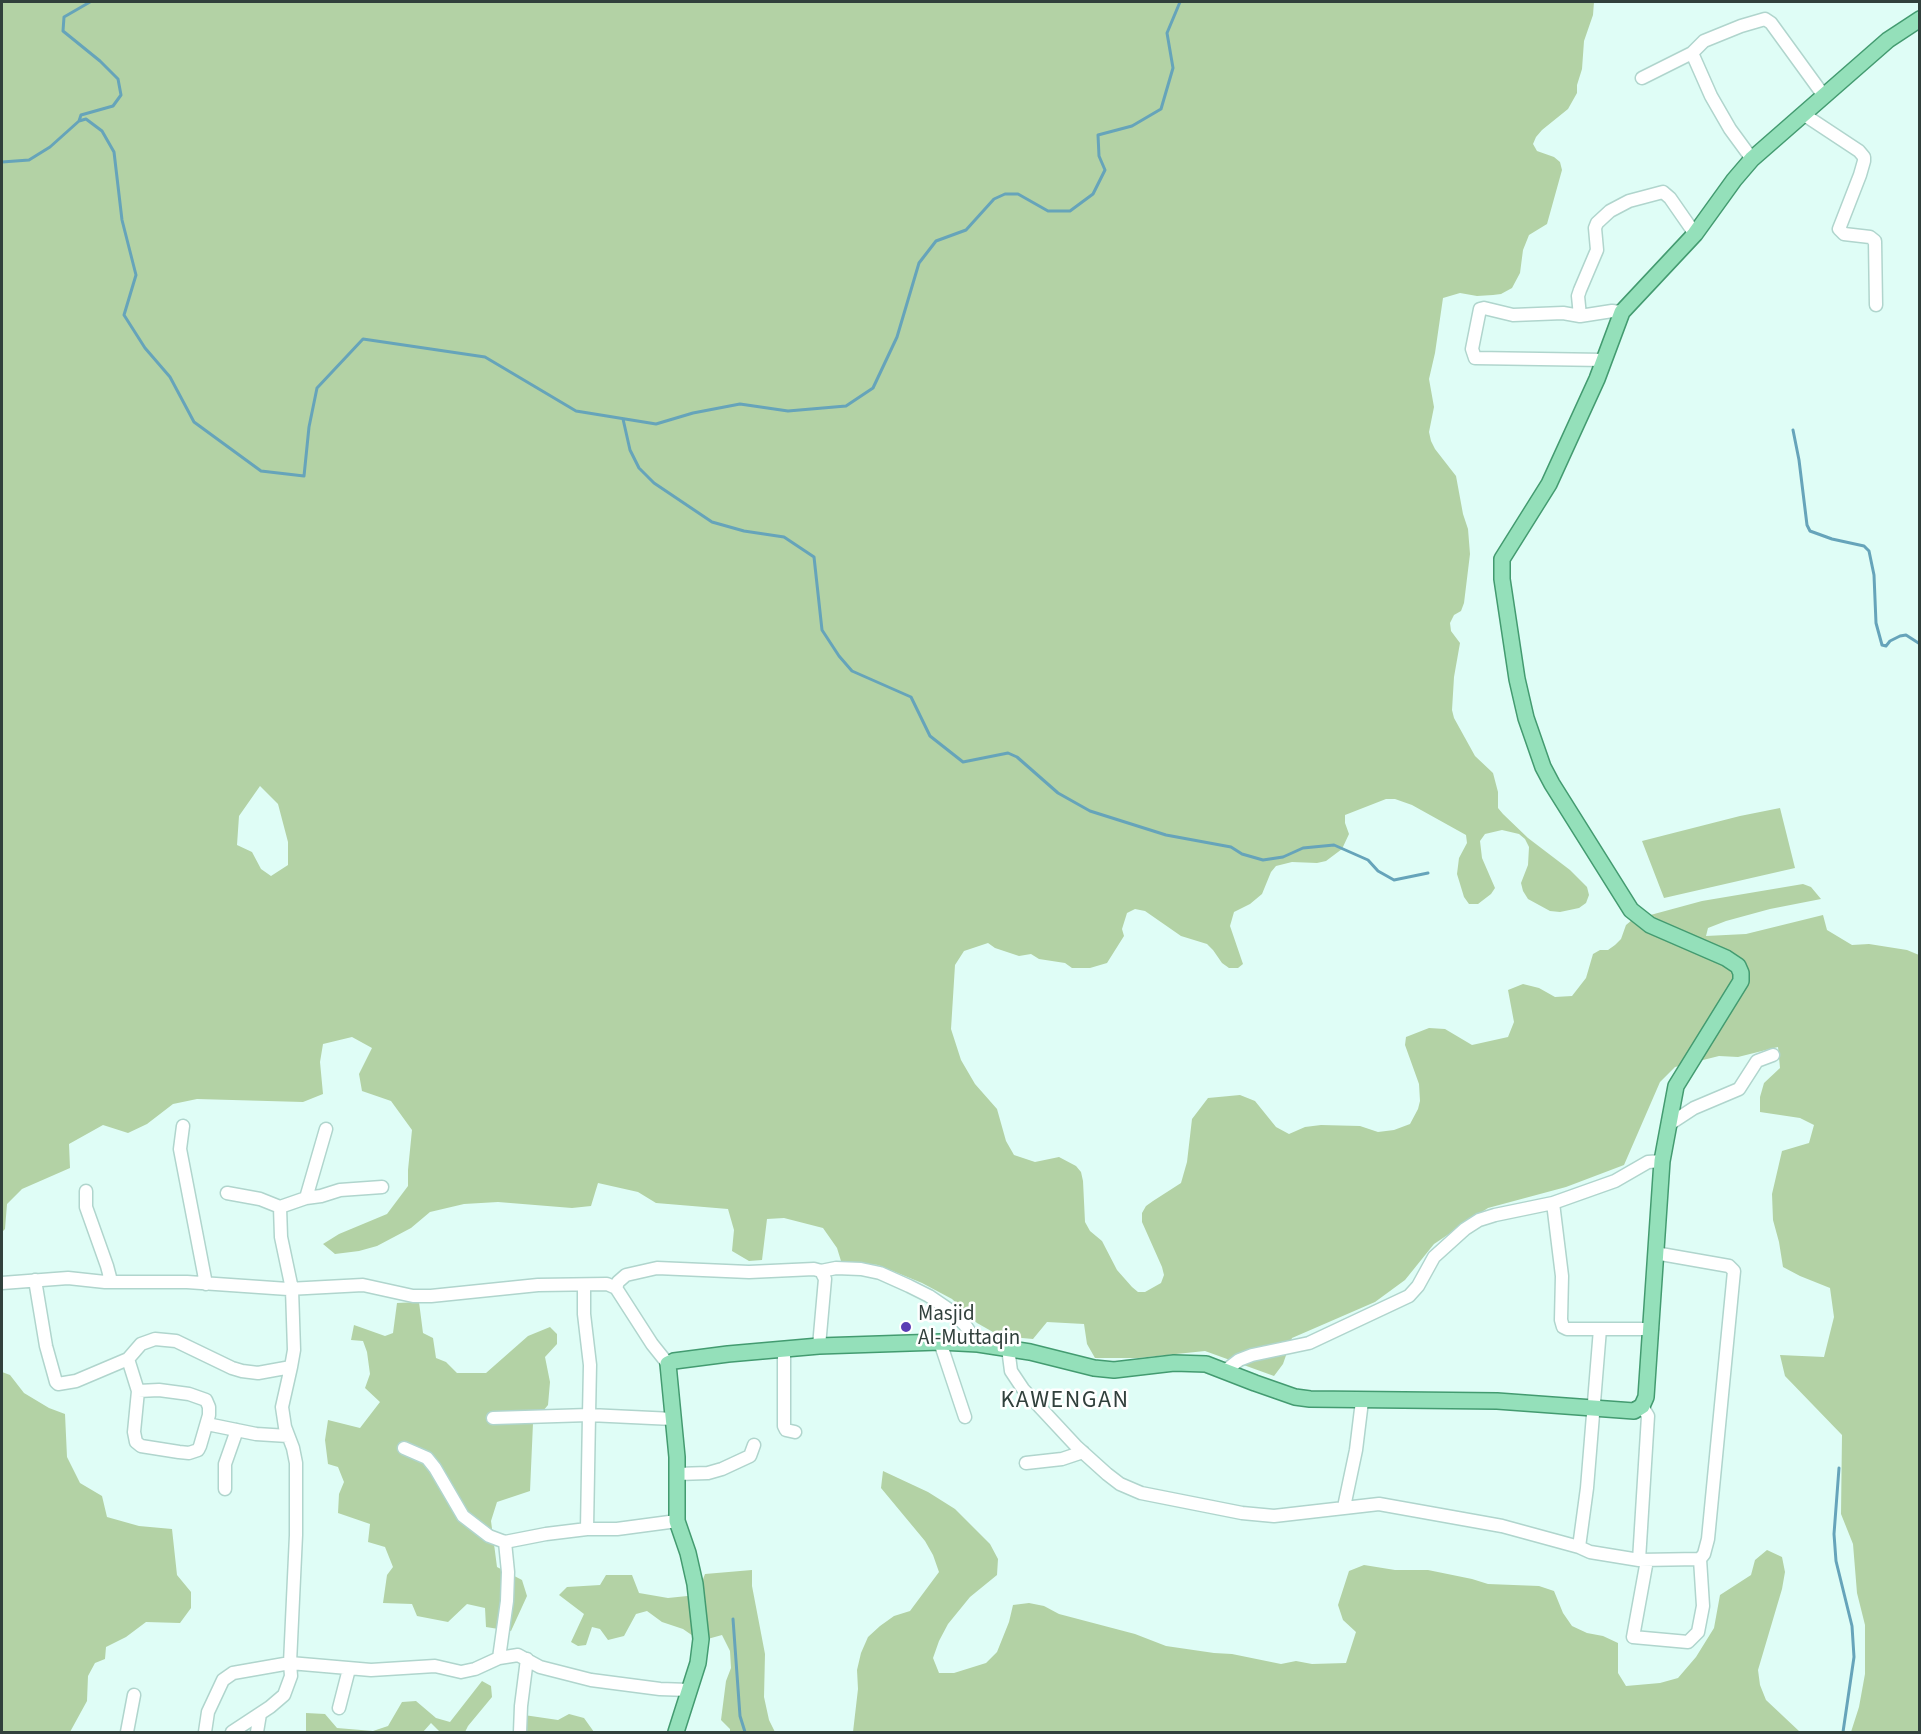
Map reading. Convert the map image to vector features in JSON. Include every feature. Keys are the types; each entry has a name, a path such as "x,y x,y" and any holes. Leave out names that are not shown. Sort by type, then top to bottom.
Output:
{"main road":[{"path":"676,1732 698,1663 701,1639 700,1620 688,1553 677,1521 677,1474 668,1364 681,1359 819,1346 940,1342 1008,1348 1094,1368 1114,1370 1192,1362 1310,1399 1497,1401 1634,1411 1642,1406 1646,1397 1652,1329 1662,1161 1677,1083 1741,981 1741,973 1738,966 1726,958 1650,925 1631,910 1552,784 1543,767 1519,689 1502,579 1502,559 1549,484 1605,360 1622,312 1695,234 1752,159 1888,40 1920,19"}],"street":[{"path":"1642,78 1692,52 1712,37 1765,19 1772,23 1824,96"},
{"path":"1692,52 1711,96 1730,129 1752,159"},
{"path":"1803,114 1859,151 1864,157 1860,175 1839,229 1844,234 1870,237 1875,241 1876,305"},
{"path":"1580,316 1578,296 1597,250 1595,228 1610,211 1629,201 1663,192 1670,198 1695,234"},
{"path":"1605,360 1475,358 1473,354 1482,308 1513,315 1563,313 1580,316 1612,311 1622,312"},
{"path":"1668,1125 1694,1108 1739,1089 1757,1061 1773,1055"},
{"path":"183,1126 180,1149 206,1284"},
{"path":"306,1198 326,1128"},
{"path":"1226,1371 1239,1360 1309,1342 1409,1296 1418,1286 1434,1257 1465,1229 1479,1221 1495,1215 1553,1203 1615,1181 1648,1162 1662,1161"},
{"path":"227,1193 260,1199 280,1207 306,1198 360,1187 382,1187"},
{"path":"86,1191 86,1207 111,1281"},
{"path":"1553,1203 1562,1276 1562,1323 1567,1329 1652,1329"},
{"path":"232,1732 279,1700 287,1690 291,1676 297,1508 295,1456 282,1407 294,1350 292,1289 281,1237 280,1207"},
{"path":"1642,1406 1647,1416 1643,1560 1634,1637 1688,1642 1698,1632 1703,1606 1700,1559 1704,1554 1709,1528 1714,1456 1734,1271 1729,1266 1655,1253"},
{"path":"616,1288 618,1282 626,1275 657,1268 749,1272 861,1269 880,1273 929,1296 951,1311 978,1344"},
{"path":"819,1346 825,1279 821,1271"},
{"path":"2,1283 69,1278 292,1289 363,1285 413,1296 508,1287 607,1284 616,1288 652,1344 668,1364"},
{"path":"35,1280 46,1346 58,1384 76,1381 128,1359 141,1344 154,1339 176,1341 242,1371 258,1372 291,1367"},
{"path":"584,1285 584,1314 590,1365 587,1529"},
{"path":"1579,1547 1587,1488 1600,1329"},
{"path":"940,1342 965,1417"},
{"path":"1008,1348 1009,1366 1014,1376 1083,1452 1120,1484 1141,1492 1181,1502 1274,1516 1379,1504 1502,1526 1590,1552 1643,1560 1700,1559"},
{"path":"784,1349 784,1426 786,1430 795,1432"},
{"path":"128,1359 138,1391 134,1432 138,1444 179,1452 194,1452 200,1446 207,1424 209,1407 206,1400 189,1394 138,1391"},
{"path":"1344,1507 1356,1450 1362,1401"},
{"path":"493,1418 589,1415 673,1419"},
{"path":"207,1424 256,1434 288,1436"},
{"path":"225,1490 225,1464 237,1430"},
{"path":"677,1474 708,1473 722,1468 750,1456 754,1445"},
{"path":"404,1449 427,1458 463,1516 480,1530 505,1542 587,1529 616,1529 677,1521"},
{"path":"1026,1463 1062,1459 1083,1452"},
{"path":"499,1658 507,1601 508,1572 505,1542"},
{"path":"205,1732 208,1712 223,1680 233,1673 290,1663 385,1670 435,1666 461,1672 499,1658 518,1655 540,1667 591,1680 660,1689 689,1690"},
{"path":"520,1732 527,1659"},
{"path":"339,1708 349,1669"},
{"path":"127,1732 134,1695"},
{"path":"257,1732 260,1714"}],"green space":[{"path":"2,2 1594,2 1593,15 1584,41 1577,93 1568,109 1542,130 1533,144 1537,151 1554,157 1560,162 1562,170 1547,224 1529,235 1523,250 1520,273 1512,288 1501,294 1477,296 1460,293 1443,298 1429,379 1434,407 1429,432 1431,441 1456,476 1468,529 1470,554 1464,603 1461,611 1454,615 1450,623 1451,631 1460,643 1454,677 1452,710 1454,718 1475,756 1493,773 1498,792 1498,808 1528,838 1570,870 1587,887 1589,895 1586,903 1579,908 1560,912 1550,911 1528,899 1521,883 1528,865 1529,847 1519,834 1502,830 1485,834 1480,841 1482,858 1495,888 1478,904 1469,904 1464,897 1457,874 1459,858 1467,843 1466,835 1412,805 1395,799 1386,799 1345,815 1349,834 1342,849 1326,861 1292,862 1276,866 1262,894 1250,904 1234,912 1230,926 1243,964 1238,968 1229,968 1222,963 1207,944 1181,936 1145,911 1135,909 1127,913 1122,929 1124,936 1107,963 1090,968 1072,968 1065,963 1039,959 1031,954 1019,956 995,948 988,943 964,951 955,965 951,1029 961,1060 975,1084 997,1109 1006,1141 1014,1155 1035,1162 1059,1157 1076,1166 1081,1172 1083,1181 1085,1222 1090,1231 1102,1241 1117,1270 1138,1292 1145,1292 1161,1283 1164,1275 1142,1222 1142,1213 1146,1206 1181,1183 1187,1162 1192,1119 1208,1098 1240,1095 1255,1101 1276,1127 1289,1134 1305,1127 1321,1125 1360,1126 1378,1132 1394,1130 1410,1124 1420,1101 1419,1084 1405,1045 1406,1037 1429,1028 1445,1029 1472,1045 1508,1037 1514,1022 1508,990 1523,984 1539,988 1555,997 1572,996 1586,978 1593,954 1600,950 1608,950 1615,945 1621,939 1626,925 1632,920 1702,901 1803,884 1811,887 1821,899 1726,921 1708,928 1706,936 1746,934 1823,915 1827,930 1852,945 1869,944 1907,950 1919,955 1919,1732 1851,1732 1859,1707 1865,1674 1865,1625 1857,1593 1853,1544 1841,1514 1842,1435 1785,1376 1780,1355 1824,1357 1834,1317 1830,1288 1783,1267 1773,1220 1772,1194 1782,1151 1809,1143 1814,1125 1800,1118 1760,1112 1760,1097 1764,1083 1780,1068 1778,1047 1738,1057 1719,1056 1675,1067 1660,1082 1624,1165 1566,1187 1488,1208 1434,1244 1405,1280 1375,1302 1292,1338 1283,1364 1274,1376 1205,1351 1138,1358 1095,1358 1087,1344 1084,1324 1047,1322 1033,1339 1000,1336 977,1323 952,1299 922,1283 878,1265 841,1261 837,1248 823,1228 784,1218 767,1219 762,1260 749,1261 732,1251 734,1230 728,1209 656,1203 638,1192 598,1183 591,1206 572,1208 498,1202 464,1204 430,1212 411,1228 377,1246 335,1254 323,1244 339,1234 387,1214 408,1186 412,1130 391,1101 362,1091 359,1074 372,1048 352,1037 323,1044 320,1062 323,1094 303,1102 197,1099 173,1104 147,1124 128,1133 103,1125 69,1144 70,1168 22,1189 7,1204 5,1229 2,1232","holes":["260,786 278,804 288,842 288,865 271,876 261,869 252,852 237,845 239,816"]},
{"path":"1780,808 1795,868 1664,898 1642,841"},
{"path":"419,1302 423,1333 433,1338 436,1358 446,1362 457,1373 486,1373 528,1336 550,1327 557,1334 557,1344 545,1357 550,1382 548,1405 533,1423 530,1491 497,1502 491,1521 497,1567 522,1580 527,1596 511,1631 486,1627 485,1608 467,1604 448,1622 417,1616 412,1604 383,1603 387,1575 393,1567 385,1547 368,1542 370,1524 338,1513 339,1494 344,1482 338,1467 328,1464 325,1440 328,1420 360,1428 380,1402 365,1388 370,1374 367,1352 363,1341 351,1340 354,1325 385,1336 393,1333 397,1303"},
{"path":"2,1372 10,1375 24,1393 49,1408 65,1414 67,1457 80,1483 102,1496 107,1517 139,1526 172,1529 177,1575 191,1592 191,1608 180,1623 146,1622 126,1637 106,1647 105,1659 95,1663 88,1676 87,1701 70,1732 2,1732"},
{"path":"883,1471 928,1492 955,1509 990,1544 998,1559 997,1575 970,1597 948,1624 939,1641 933,1658 939,1673 954,1673 986,1663 997,1652 1013,1605 1029,1603 1044,1606 1059,1614 1135,1634 1166,1646 1232,1654 1281,1664 1296,1661 1312,1664 1346,1663 1356,1632 1343,1620 1338,1605 1349,1571 1364,1565 1395,1570 1428,1570 1488,1584 1539,1586 1554,1591 1563,1613 1572,1626 1618,1643 1618,1673 1626,1686 1660,1683 1678,1678 1696,1657 1714,1628 1720,1595 1751,1575 1755,1560 1767,1550 1782,1557 1785,1572 1758,1670 1760,1685 1766,1700 1800,1732 853,1732 858,1689 857,1670 868,1637 894,1616 910,1611 939,1572 925,1541 881,1488"},
{"path":"752,1570 752,1586 765,1654 764,1697 769,1720 775,1732 730,1732 721,1720 726,1681 731,1668 730,1651 722,1635 704,1640 696,1638 683,1629 662,1622 647,1611 636,1614 624,1636 608,1640 600,1629 592,1627 586,1645 578,1646 571,1642 584,1614 559,1595 567,1587 600,1585 606,1575 632,1575 639,1593 668,1598 697,1595 705,1574"},
{"path":"482,1681 491,1686 492,1697 465,1732 438,1732 431,1723 423,1732 306,1732 306,1713 325,1714 337,1728 373,1731 388,1726 402,1702 416,1701 436,1718 450,1722"},
{"path":"569,1714 584,1718 594,1732 523,1732 524,1715 558,1720"}],"waterway":[{"path":"2,162 29,160 50,147 79,121 81,115 113,106 121,95 118,79 63,31 64,17 90,2"},
{"path":"79,121 86,119 102,131 114,152 122,220 136,275 124,315 145,348 170,377 194,422 261,471 304,476 309,427 317,388 363,339 485,357 576,411 656,424 693,413 740,404 788,411 846,406 873,388 897,337 919,263 936,241 966,230 994,199 1005,194 1018,194 1048,211 1070,211 1093,194 1105,170 1099,156 1098,135 1132,126 1161,109 1173,68 1167,33 1180,2"},
{"path":"623,419 630,450 639,468 654,483 712,522 744,531 784,537 814,557 822,630 839,656 852,671 911,697 930,736 963,762 1008,753 1017,757 1058,793 1090,811 1166,835 1231,847 1242,854 1263,860 1283,857 1303,848 1334,845 1368,860 1378,871 1394,880 1428,873"},
{"path":"1793,430 1807,525 1810,531 1832,539 1864,546 1869,551 1874,575 1876,623 1882,645 1886,646 1890,641 1906,635 1920,644"},
{"path":"1839,1468 1834,1534 1836,1561 1852,1626 1854,1657 1843,1732"},
{"path":"733,1619 740,1716 745,1732"}],"place":[{"name":"Masjid Al-Muttaqin","path":"906,1327"}],"district":[{"name":"KAWENGAN","path":"1065,1402"}]}
